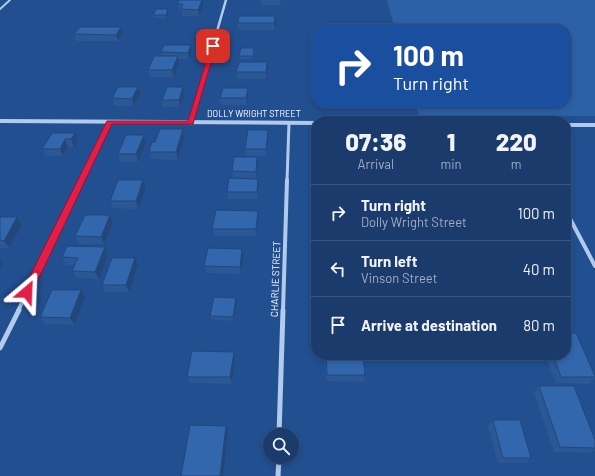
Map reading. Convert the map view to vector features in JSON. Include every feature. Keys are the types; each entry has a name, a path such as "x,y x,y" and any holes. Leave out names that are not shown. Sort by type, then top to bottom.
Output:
{"street":[{"path":"191,123 226,0"},
{"name":"DOLLY WRIGHT STREET","path":"0,122 311,124"},
{"path":"0,348 109,122"},
{"name":"CHARLIE STREET","path":"280,428 289,123"},
{"path":"571,125 595,125"},
{"path":"571,220 595,266"},
{"path":"278,476 279,464"}],"lane":[{"path":"0,9 10,0"}],"shaded area":[{"path":"387,0 595,0 595,116 419,115 417,108 571,108 571,24 394,24"}],"building":[{"path":"179,0 202,0 198,10 181,9 183,4 177,4"},
{"path":"156,9 168,9 166,15 153,15"},
{"path":"239,16 275,16 274,23 238,23"},
{"path":"80,27 121,27 116,35 74,34"},
{"path":"164,45 191,45 188,53 161,52"},
{"path":"241,48 254,48 253,56 239,56"},
{"path":"154,56 178,56 172,70 148,70"},
{"path":"239,62 267,62 266,72 236,72"},
{"path":"118,87 138,87 132,99 112,98"},
{"path":"167,87 183,87 179,100 162,100"},
{"path":"223,88 248,88 246,98 220,98"},
{"path":"160,129 183,129 176,152 149,152 152,142 155,142"},
{"path":"248,130 268,130 266,149 245,149"},
{"path":"52,133 75,133 71,139 65,139 60,149 42,149"},
{"path":"126,135 144,135 136,154 118,154"},
{"path":"234,157 257,157 256,172 232,171"},
{"path":"229,178 258,179 257,192 227,192"},
{"path":"118,180 143,180 136,201 110,201"},
{"path":"216,210 258,211 256,229 212,229"},
{"path":"85,215 110,215 101,237 75,236"},
{"path":"0,217 17,217 4,241 0,240"},
{"path":"67,246 105,247 95,272 72,271 78,258 62,257"},
{"path":"208,248 242,249 240,267 204,266"},
{"path":"112,258 135,258 126,285 102,285"},
{"path":"52,290 81,290 70,318 40,317"},
{"path":"214,297 236,298 233,317 210,316"},
{"path":"571,333 576,333 595,377 561,377 555,360 571,360"},
{"path":"192,351 234,352 230,377 187,377"},
{"path":"326,360 364,360 365,375 327,375"},
{"path":"539,386 574,386 595,440 595,448 560,447"},
{"path":"493,420 520,420 531,458 503,458"},
{"path":"190,425 226,426 220,476 181,476"}],"route":[{"path":"27,292 109,122 191,123 213,46"}]}
